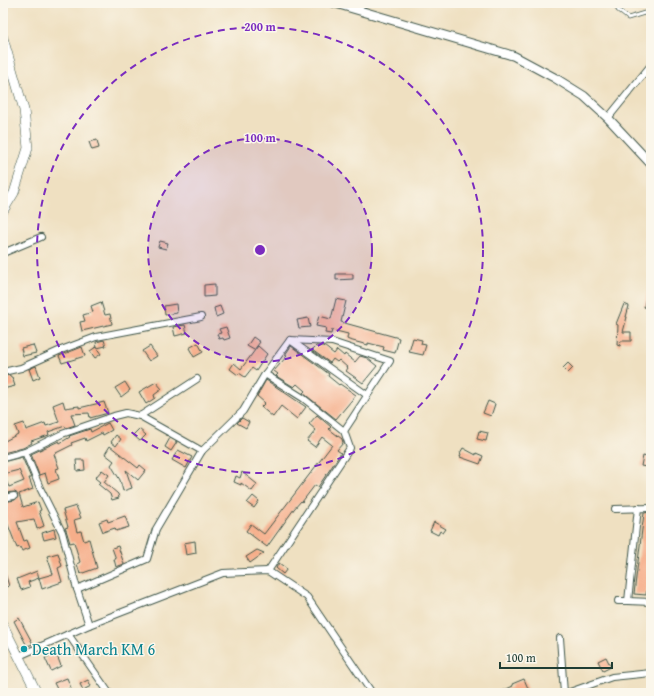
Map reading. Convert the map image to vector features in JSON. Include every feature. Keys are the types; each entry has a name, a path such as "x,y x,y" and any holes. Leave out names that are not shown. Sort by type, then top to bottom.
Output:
{"main road":[{"path":"334,3 514,56 555,78 584,96 608,118 651,164"},
{"path":"3,38 24,110 28,148 14,193 3,211"},
{"path":"3,625 37,693"}],"street":[{"path":"608,118 651,65"},
{"path":"3,253 41,237"},
{"path":"3,372 21,368 61,350 96,338 201,317"},
{"path":"77,589 147,559 156,529 202,451 243,410 265,374 290,340"},
{"path":"290,340 332,342 390,361 344,430"},
{"path":"290,340 367,395"},
{"path":"265,374 302,398 344,430 350,448 268,571"},
{"path":"140,416 197,379"},
{"path":"3,458 25,452 62,434 126,413 140,416 202,451"},
{"path":"25,452 40,488 62,532 77,589 89,625"},
{"path":"3,498 14,496"},
{"path":"628,601 638,508"},
{"path":"615,509 651,508"},
{"path":"19,656 89,625 223,573 268,571 307,597 372,693"},
{"path":"618,601 651,602"},
{"path":"68,634 109,693"},
{"path":"560,638 566,693 612,677 651,673"}],"lane":[{"path":"615,3 618,10 628,18 651,11"}],"building":[{"path":"97,140 99,148 92,150 89,142"},
{"path":"160,241 168,243 166,249 158,247"},
{"path":"336,274 353,274 353,279 336,280"},
{"path":"215,284 215,296 204,297 204,285"},
{"path":"648,288 651,288 651,309 644,307"},
{"path":"336,299 346,301 341,322 399,338 395,353 383,350 384,347 349,340 347,339 348,334 332,330 331,334 325,333 326,328 316,326 319,316 331,319"},
{"path":"101,302 105,315 110,314 112,324 82,331 80,322 85,321 83,315 93,312 91,306"},
{"path":"176,304 177,313 165,315 164,306"},
{"path":"624,304 629,306 623,332 631,332 631,341 621,341 620,346 617,345 618,325 616,324"},
{"path":"220,306 223,314 216,317 214,308"},
{"path":"308,318 310,327 299,328 297,320"},
{"path":"185,325 187,333 175,336 173,327"},
{"path":"226,327 230,338 224,340 223,338 219,339 217,334 221,333 219,329"},
{"path":"253,337 260,342 254,350 247,346"},
{"path":"413,338 422,340 421,344 426,345 423,355 409,352"},
{"path":"104,340 106,346 97,348 96,342"},
{"path":"198,343 203,352 194,357 189,348"},
{"path":"33,345 36,353 23,356 21,348"},
{"path":"150,346 157,356 149,361 142,351"},
{"path":"258,346 267,354 256,371 252,368 245,377 239,373 238,375 230,369 234,363 241,369"},
{"path":"291,346 329,374 328,376 339,385 340,384 356,395 336,419 303,393 305,391 297,384 294,387 276,376 278,374 274,371 287,356 285,355"},
{"path":"316,346 324,346 334,354 337,350 355,362 360,356 367,358 377,366 363,383 346,371 348,368 339,360 337,362 333,359 330,363 312,350"},
{"path":"82,347 85,356 62,363 59,356"},
{"path":"96,347 101,354 95,358 90,351"},
{"path":"568,363 573,368 568,373 563,368"},
{"path":"36,366 40,377 33,380 29,369"},
{"path":"10,375 15,386 3,389 3,376"},
{"path":"266,380 306,407 297,419 281,406 273,417 261,407 265,403 257,396"},
{"path":"125,382 130,390 121,397 115,388"},
{"path":"156,382 162,389 154,395 155,398 146,404 139,392"},
{"path":"63,401 65,408 79,406 79,408 104,402 108,413 90,418 89,413 71,414 75,425 66,428 65,426 48,432 49,435 31,441 32,443 23,448 3,453 3,442 18,434 15,426 24,423 26,430 45,423 46,426 59,422 53,405"},
{"path":"488,401 495,404 491,416 483,413"},
{"path":"317,415 331,427 329,429 342,439 343,443 337,450 341,453 318,487 315,485 302,502 301,501 294,509 267,547 246,531 251,524 264,534 332,445 322,437 315,447 307,441 316,430 309,424"},
{"path":"242,418 249,422 246,428 237,423"},
{"path":"108,423 112,430 86,441 85,438 71,443 72,445 54,454 59,468 56,469 59,479 48,483 45,473 39,475 31,454 59,441 60,443 70,437 69,436 90,429 91,432"},
{"path":"139,429 146,435 140,441 133,435"},
{"path":"479,431 488,433 486,441 477,439"},
{"path":"116,435 121,439 116,446 111,442"},
{"path":"170,438 177,442 171,451 165,447"},
{"path":"110,446 138,468 140,465 146,470 138,480 126,470 132,488 123,491 120,480 111,465 114,461 105,454"},
{"path":"463,448 476,455 476,453 483,456 480,464 460,457 460,453"},
{"path":"178,450 192,457 186,468 172,460"},
{"path":"643,456 651,458 651,468 641,466"},
{"path":"22,457 31,478 29,478 33,489 19,494 23,507 38,502 41,510 39,511 44,526 37,529 34,519 17,522 24,541 27,540 30,548 22,551 20,547 17,548 3,512 3,502 15,500 18,496 15,492 3,493 3,474 3,462","holes":["19,470 24,481 9,487 3,474"]},
{"path":"76,460 84,460 85,470 77,471"},
{"path":"102,470 109,475 104,482 118,494 119,498 112,500 110,494 98,484 100,482 95,478"},
{"path":"242,472 257,484 252,491 241,483 241,485 234,482 236,476 240,478"},
{"path":"253,496 259,501 254,508 247,503"},
{"path":"76,506 81,518 74,520 77,532 81,531 84,541 89,539 97,568 80,574 77,564 80,562 74,542 70,543 65,528 68,527 63,510"},
{"path":"651,512 651,564 646,595 634,594 644,513"},
{"path":"125,516 129,527 116,531 115,528 103,532 99,522 107,519 108,522"},
{"path":"434,522 446,529 443,533 440,531 438,535 430,531"},
{"path":"54,529 56,537 44,540 42,533"},
{"path":"195,541 196,553 186,555 184,543"},
{"path":"118,546 124,564 116,567 114,559 116,559 112,548"},
{"path":"257,550 264,553 250,563 246,557"},
{"path":"58,553 62,566 58,568 62,582 42,589 39,578 53,574 47,556"},
{"path":"279,563 287,569 283,574 276,568"},
{"path":"3,570 9,586 3,588"},
{"path":"37,571 39,578 28,582 30,587 21,590 17,579"},
{"path":"19,618 33,644 27,646 14,621"},
{"path":"56,653 61,666 51,671 45,658"},
{"path":"606,657 611,667 603,671 598,661"},
{"path":"67,678 71,688 59,693 54,683"},
{"path":"524,679 530,693 498,693 513,686 512,684"},
{"path":"88,680 91,686 83,690 80,684"}],"place":[{"name":"Death March KM 6","path":"24,649"}]}
